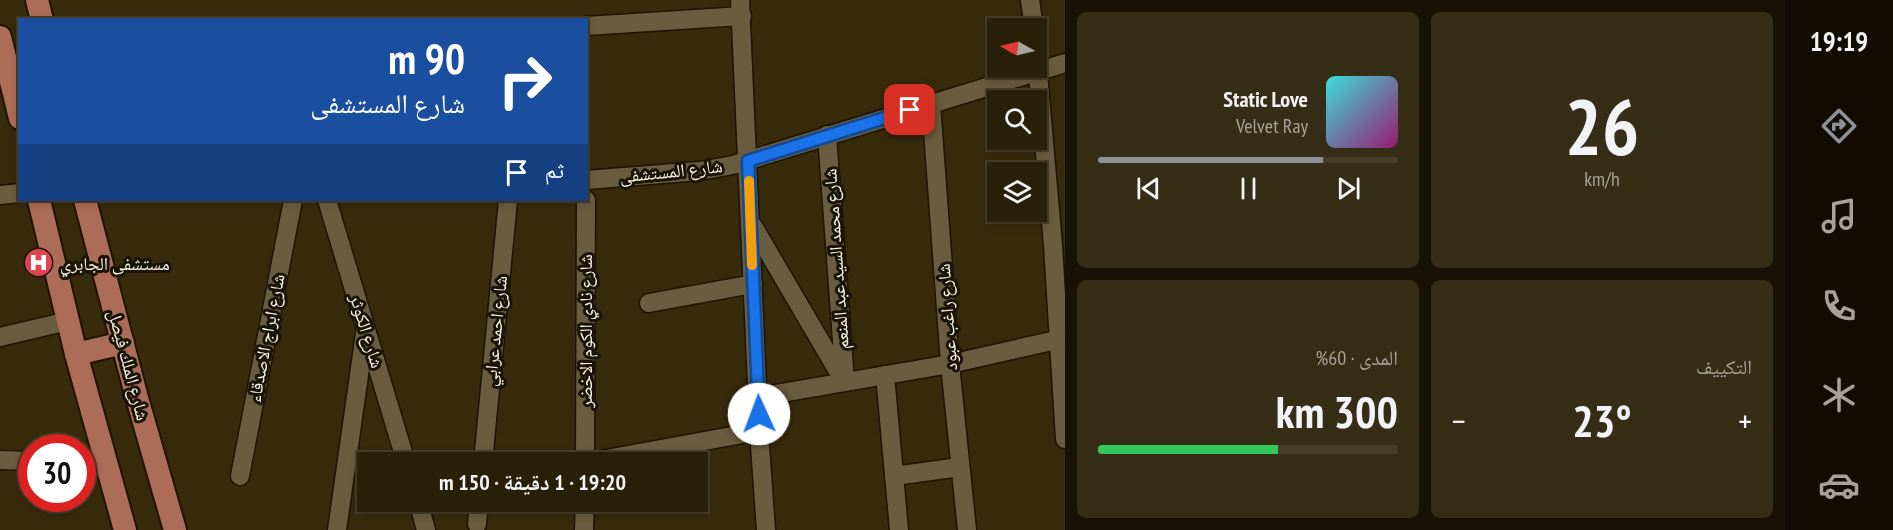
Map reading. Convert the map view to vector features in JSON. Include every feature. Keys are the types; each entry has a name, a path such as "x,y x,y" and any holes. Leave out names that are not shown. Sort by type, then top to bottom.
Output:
{"main road":[{"path":"37,0 42,18"},
{"path":"0,37 5,82 18,113"},
{"path":"39,201 76,354 89,434"},
{"name":"شارع الملك فيصل","path":"85,201 175,530"},
{"path":"76,354 123,343"},
{"path":"96,466 125,530"}],"street":[{"path":"1030,0 1033,18"},
{"path":"588,26 741,8 759,431 766,530"},
{"name":"شارع المستشفى","path":"1047,69 1065,63"},
{"name":"شارع المستشفى","path":"588,180 700,171 748,161 1015,78"},
{"path":"1040,78 1059,244 1065,439"},
{"name":"شارع راغب عبود","path":"931,103 950,364 967,530"},
{"name":"شارع محمد السيد عبد المنعم","path":"827,135 845,382"},
{"path":"0,195 18,193"},
{"name":"شارع ابراج الاصدقاء","path":"240,476 293,201"},
{"name":"شارع الكوثر","path":"327,201 403,452"},
{"name":"شارع احمد عرابي","path":"484,452 508,201"},
{"name":"شارع نادي الكوم الاخضر","path":"585,452 586,201"},
{"path":"750,223 845,382"},
{"path":"649,303 753,284"},
{"path":"0,337 68,321"},
{"path":"337,530 366,325"},
{"path":"758,397 950,364 1062,339"},
{"path":"885,375 899,530"},
{"path":"645,452 759,431"},
{"path":"0,460 18,461"},
{"path":"894,476 960,467"},
{"path":"421,512 426,530"},
{"path":"477,524 478,512"},
{"path":"584,530 585,512"}],"slow traffic":[{"path":"749,181 752,265"}],"place":[{"name":"مستشفى الجابري","path":"39,263"}],"route":[{"path":"759,414 748,161 910,110"}]}
